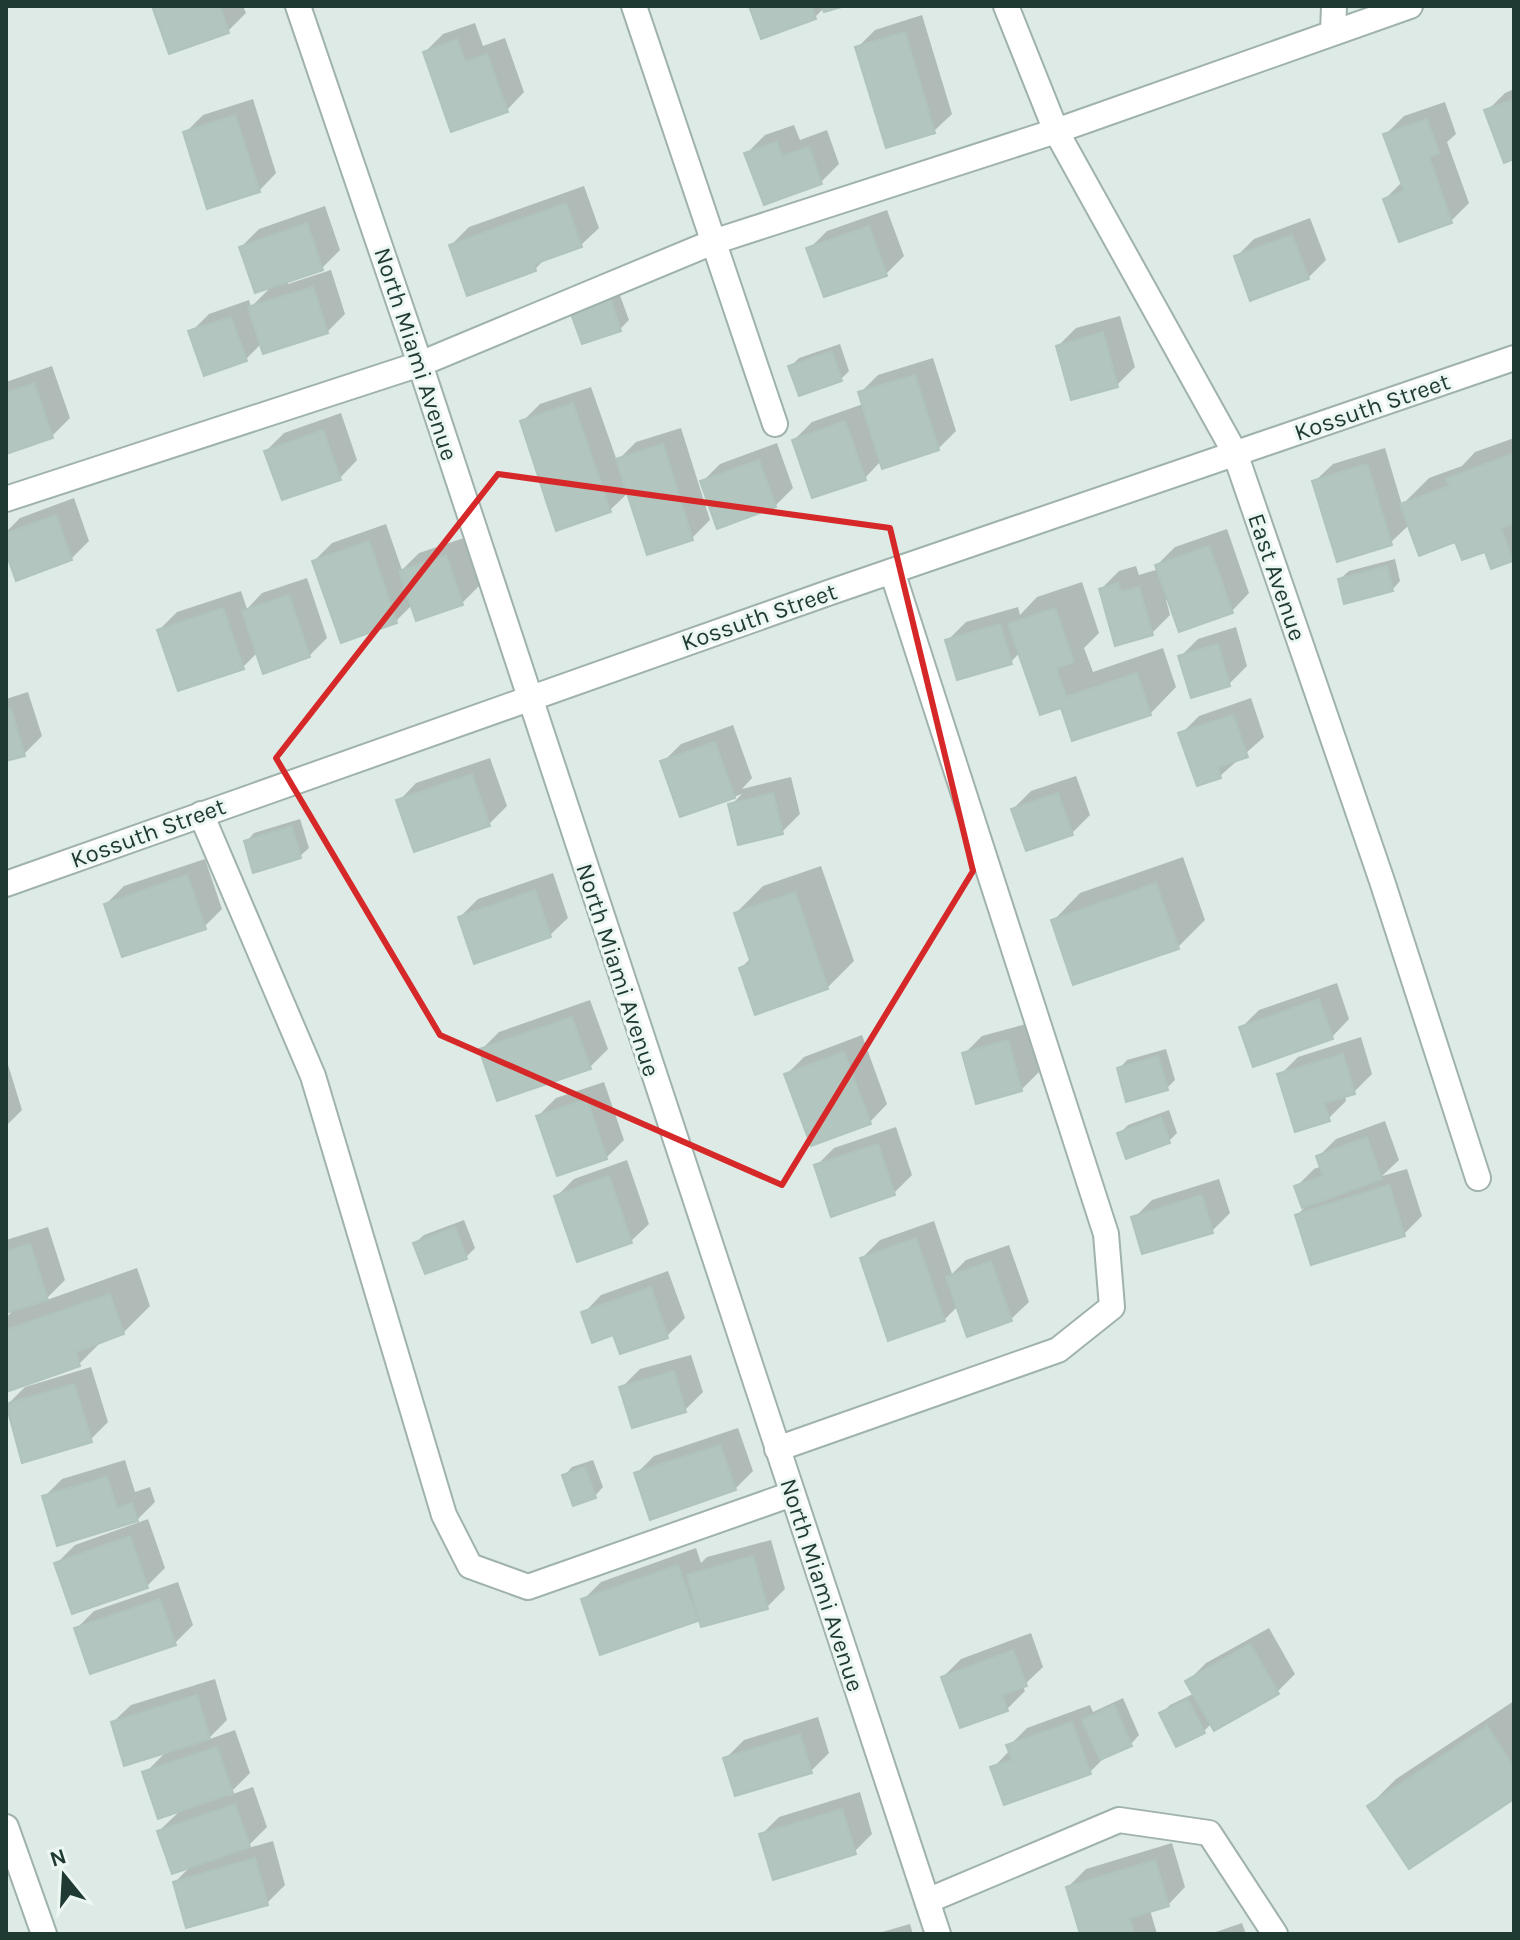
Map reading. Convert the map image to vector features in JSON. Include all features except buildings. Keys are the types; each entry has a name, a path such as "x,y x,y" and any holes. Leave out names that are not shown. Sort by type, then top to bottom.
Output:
{"street":[{"name":"North Miami Avenue","path":"298,6 420,364 938,1934"},
{"path":"634,6 775,424"},
{"name":"East Avenue","path":"1006,6 1056,131 1235,453 1382,881 1478,1178"},
{"path":"1333,33 1334,6"},
{"path":"6,499 420,364 713,242 1056,131 1410,6"},
{"name":"Kossuth Street","path":"6,884 892,571 1514,358"},
{"path":"777,1449 1058,1350 1112,1307 1106,1234 892,571"},
{"path":"201,814 313,1076 444,1515 470,1566 528,1587 792,1494"},
{"path":"927,1901 1119,1820 1209,1833 1275,1934"},
{"path":"6,1827 44,1934"}],"highlighted area":[{"path":"498,474 890,528 973,871 782,1185 440,1035 276,758"}]}
